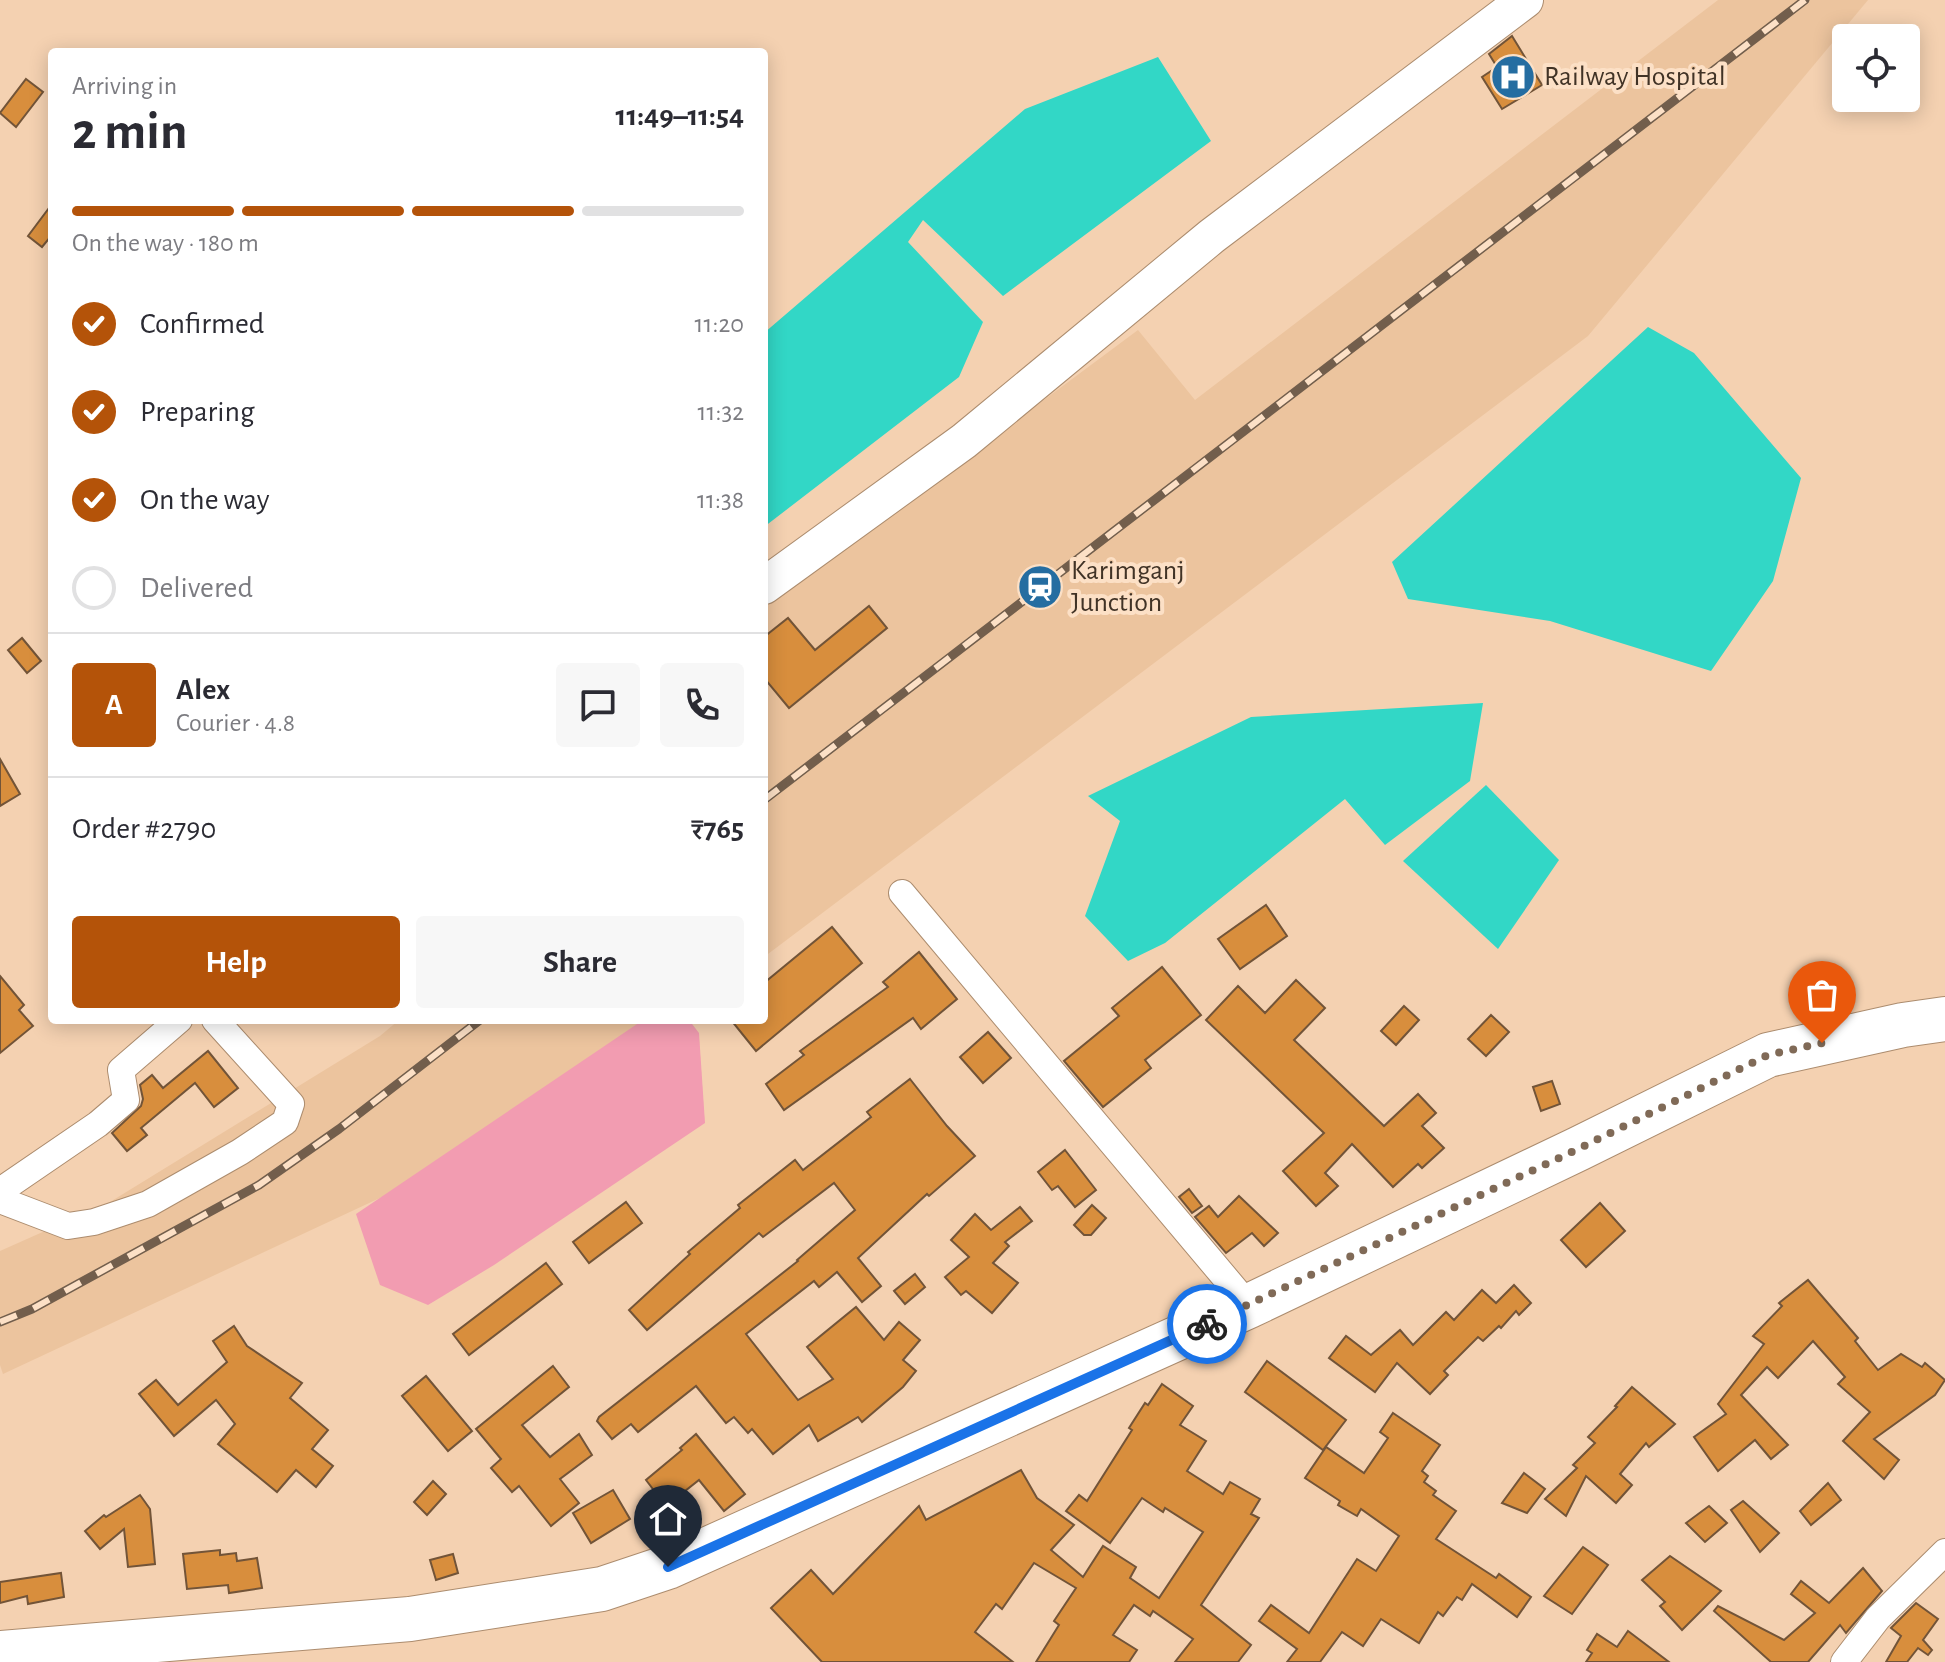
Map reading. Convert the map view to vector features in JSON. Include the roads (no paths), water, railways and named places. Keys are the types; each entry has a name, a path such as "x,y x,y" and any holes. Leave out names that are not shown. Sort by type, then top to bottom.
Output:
{"highway":[{"path":"0,1653 410,1619 602,1589 668,1567 1249,1306 1768,1055 1903,1025 1945,1019"}],"street":[{"path":"768,583 964,441 1212,236 1525,0"},
{"path":"902,893 1249,1306"},
{"path":"0,1191 98,1124 126,1100 121,1070 174,1024"},
{"path":"0,1200 68,1226 94,1222 148,1204 240,1152 285,1122 291,1104 219,1024"},
{"path":"1844,1662 1878,1618 1945,1552"}],"water":[{"path":"1158,57 1211,141 1003,296 923,220 908,242 983,322 959,377 768,524 768,330 1025,109"},
{"path":"1648,327 1694,353 1801,478 1773,581 1711,671 1550,621 1408,599 1392,562"},
{"path":"1483,703 1470,781 1385,845 1345,799 1165,943 1128,961 1085,916 1120,821 1088,796 1251,717"},
{"path":"1486,785 1559,860 1498,949 1403,861"}],"railway":[{"path":"768,797 1805,0"},
{"path":"0,1322 32,1309 259,1185 339,1129 475,1024"}],"place":[{"name":"Railway Hospital","path":"1513,77"},
{"name":"Karimganj Junction","path":"1040,587"}]}
